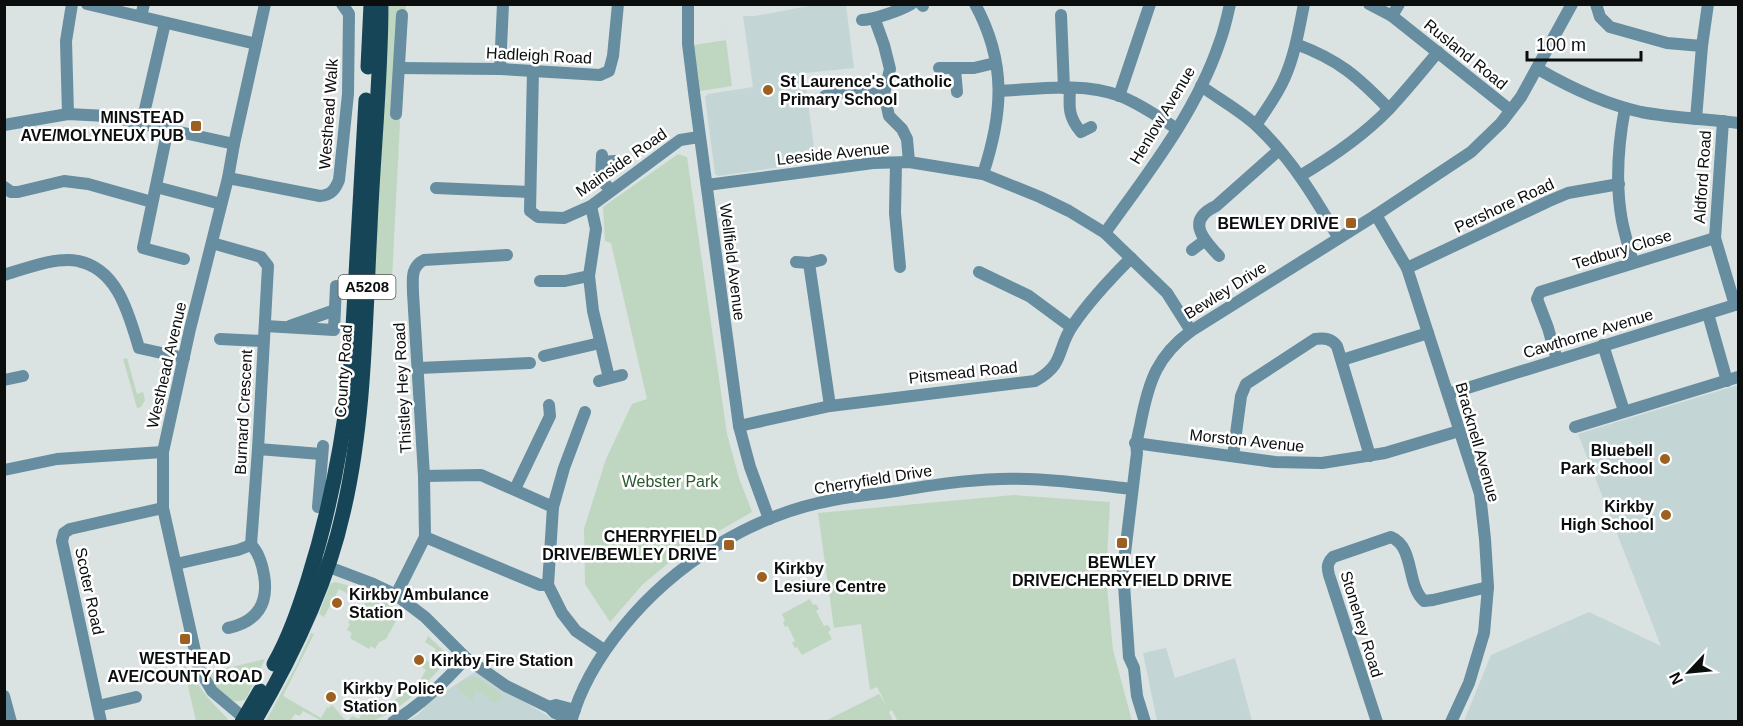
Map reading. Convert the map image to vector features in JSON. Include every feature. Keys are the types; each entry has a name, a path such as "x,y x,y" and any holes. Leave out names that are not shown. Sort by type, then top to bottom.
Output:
{"main road":[{"name":"County Road","path":"247,720 296,645 320,563 346,420 351,378 371,4"},
{"name":"County Road","path":"320,563 343,515 360,406 381,4"}],"street":[{"path":"68,114 66,41 72,4"},
{"path":"87,4 142,10 165,23 256,44"},
{"name":"Westhead Avenue","path":"247,720 212,691 199,669 163,508 163,452 228,178 265,4"},
{"name":"Westhead Walk","path":"228,178 320,196 330,194 337,186 348,94 349,14 342,4"},
{"path":"500,69 503,4"},
{"name":"Hadleigh Road","path":"399,68 532,70 600,75 609,71 613,57 618,4"},
{"name":"Wellfield Avenue","path":"688,4 688,46 699,136 713,184 739,426 750,467 769,519"},
{"path":"975,4 990,40 999,91 999,115 983,174"},
{"path":"1119,96 1150,4"},
{"name":"Henlow Avenue","path":"1105,233 1161,156 1201,86 1219,45 1230,4"},
{"path":"1256,125 1285,77 1296,44 1304,4"},
{"name":"Rusland Road","path":"1370,4 1392,16 1510,111"},
{"path":"1392,16 1399,4"},
{"name":"Bewley Drive","path":"1145,722 1137,696 1134,668 1130,657 1123,585 1131,489 1137,453 1136,443 1147,391 1159,361 1191,331 1471,152 1510,111 1538,69 1572,4"},
{"path":"1596,4 1600,17 1610,27 1667,43 1702,46"},
{"path":"1696,119 1708,4"},
{"path":"862,20 875,20 883,14 918,5"},
{"path":"396,114 402,15"},
{"path":"1061,15 1071,121 1082,134"},
{"path":"875,20 890,69 884,94 890,116 902,129 907,139 909,162"},
{"path":"142,122 165,23"},
{"path":"1296,44 1320,53 1343,66 1363,81 1389,109"},
{"path":"1300,176 1341,150 1389,109 1438,52"},
{"path":"939,68 974,68 995,63"},
{"path":"955,69 957,92"},
{"path":"1538,69 1574,89 1625,108 1738,123"},
{"path":"436,188 529,192 532,70"},
{"path":"1201,86 1256,125 1279,150 1300,176 1338,237"},
{"path":"999,91 1067,88 1119,96 1143,107 1177,129"},
{"path":"825,96 840,92 884,94"},
{"path":"1625,108 1618,142 1619,184 1622,221 1633,262"},
{"path":"4,125 68,114 107,116 234,144"},
{"name":"Aldford Road","path":"1723,121 1715,238 1737,304"},
{"path":"168,128 143,248 184,259"},
{"name":"Mainside Road","path":"529,192 530,211 538,217 564,218 591,206 680,140 699,136"},
{"path":"1219,256 1204,241 1199,224 1200,217 1207,210 1216,206 1279,150"},
{"path":"611,190 601,180 602,158 615,161"},
{"name":"Leeside Avenue","path":"713,184 873,163 909,162 983,174 1069,211 1105,233 1167,293 1191,331"},
{"path":"896,163 895,213 900,267"},
{"path":"4,187 11,192 18,192 64,181 88,184 152,202"},
{"name":"Pershore Road","path":"1407,268 1549,201 1568,194 1619,184"},
{"path":"156,187 222,204"},
{"path":"591,206 596,229 589,276 604,379 622,375"},
{"name":"Bracknell Avenue","path":"1376,214 1407,268 1480,494 1488,588 1484,633 1462,699 1451,722"},
{"name":"Tedbury Close","path":"1557,360 1537,299 1540,292 1715,238"},
{"path":"1192,250 1204,241"},
{"name":"Burnard Crescent","path":"212,243 261,257 268,266 251,545"},
{"name":"Thistley Hey Road","path":"396,595 425,537 413,269 424,260 507,255"},
{"name":"Pitsmead Road","path":"739,426 830,406 1035,381 1048,374 1058,362 1071,327 1101,288 1131,258"},
{"path":"4,275 60,261 77,261 94,267 108,278 121,296 140,348 184,358"},
{"path":"809,262 830,406"},
{"path":"979,272 1029,296 1071,327"},
{"path":"540,281 565,281 589,276"},
{"path":"265,326 335,334 336,286"},
{"name":"Cawthorne Avenue","path":"1448,394 1737,304"},
{"path":"286,327 334,310"},
{"path":"1575,427 1733,379 1708,314"},
{"path":"1342,360 1428,333"},
{"path":"1233,456 1240,396 1246,384 1315,339 1325,338 1333,341 1342,360 1370,456"},
{"path":"220,339 263,342"},
{"path":"544,356 600,343"},
{"path":"1603,345 1624,411"},
{"path":"419,368 530,363"},
{"path":"4,380 23,376"},
{"path":"515,489 550,416 549,405"},
{"path":"585,412 564,468 553,507 548,585 562,612 576,631 604,650"},
{"name":"Morston Avenue","path":"1136,443 1275,462 1308,463 1370,456 1459,431"},
{"path":"258,449 322,450 316,501"},
{"path":"4,470 57,459 163,452"},
{"path":"424,476 481,475 553,507"},
{"name":"Cherryfield Drive","path":"573,717 590,675 604,650 632,615 677,573 720,544 769,519 831,500 978,481 1026,479 1131,489"},
{"name":"Scoter Road","path":"101,722 62,541 64,533 70,529 163,508"},
{"path":"425,537 540,585 548,585"},
{"name":"Stonehey Road","path":"1377,722 1329,575 1327,564 1330,560 1391,537 1402,544 1418,593 1424,601 1488,588"},
{"path":"176,564 251,545 256,550 263,569 266,593 259,609 237,630"},
{"path":"320,563 396,595 438,629 466,657 506,686 549,707 556,705 573,717"},
{"path":"393,722 428,698 466,657"},
{"path":"4,696 11,722"},
{"path":"98,706 136,697"}],"shaded area":[{"name":"St Laurence's Catholic Primary School","path":"814,5 846,5 854,68 804,73 816,162 718,176 715,174 705,97 708,94 753,87 743,16 755,16"},
{"name":"Kirkby High School","path":"1738,385 1738,721 1464,721 1491,655 1589,612 1661,646 1578,434"},
{"path":"1166,648 1175,678 1235,658 1252,721 1157,721 1143,653"},
{"path":"475,672 555,721 405,722 418,715 429,702"}],"green space":[{"path":"389,5 406,5 391,298 366,299"},
{"path":"726,40 732,86 694,92 688,46"},
{"name":"Webster Park","path":"678,154 687,157 727,434 739,478 752,512 682,552 643,584 610,622 585,584 584,529 606,459 632,404 647,399 611,243 605,241 603,207"},
{"path":"127,358 137,394 143,392 145,400 141,407 137,408 123,359"},
{"path":"1014,495 1110,502 1106,577 1113,650 1132,721 898,722 892,710 889,712 893,721 825,721 879,694 887,706 877,687 870,690 861,624 834,628 818,513"},
{"path":"335,582 354,587 348,594 339,589 324,617 319,614 330,584"},
{"path":"370,593 401,612 386,639 379,642 375,649 371,646 369,649 350,638 352,633 347,630 350,624 348,623 349,618 361,610"},
{"path":"810,599 819,609 816,611 824,626 828,625 831,630 828,632 832,639 802,655 792,643 795,641 788,626 785,627 782,614"},
{"path":"311,633 314,634 283,696 321,718 327,707 332,705 346,721 322,721 303,711 300,716 295,714 290,721 266,721 297,664"},
{"path":"428,636 447,654 447,661 419,691 395,710 390,704 413,684 417,686 426,670 422,667 426,660 429,662 436,649 425,642"},
{"path":"187,659 198,684 228,721 196,721 182,660"},
{"path":"265,659 246,699 239,701 233,701 223,694 206,673"},
{"path":"476,677 502,695 501,700 495,703 479,691 474,692 474,703 456,687 462,681"},
{"path":"381,706 390,713 373,721 349,720 352,716 359,719 364,709 375,714"}],"place":[{"name":"St Laurence's Catholic Primary School","path":"768,90"},
{"name":"MINSTEAD AVE/MOLYNEUX PUB","path":"196,126"},
{"name":"BEWLEY DRIVE","path":"1351,223"},
{"name":"Bluebell Park School","path":"1665,459"},
{"name":"Kirkby High School","path":"1666,515"},
{"name":"BEWLEY DRIVE/CHERRYFIELD DRIVE","path":"1122,543"},
{"name":"CHERRYFIELD DRIVE/BEWLEY DRIVE","path":"729,545"},
{"name":"Kirkby Lesiure Centre","path":"762,577"},
{"name":"Kirkby Ambulance Station","path":"337,603"},
{"name":"WESTHEAD AVE/COUNTY ROAD","path":"185,639"},
{"name":"Kirkby Fire Station","path":"419,660"},
{"name":"Kirkby Police Station","path":"331,697"}]}
